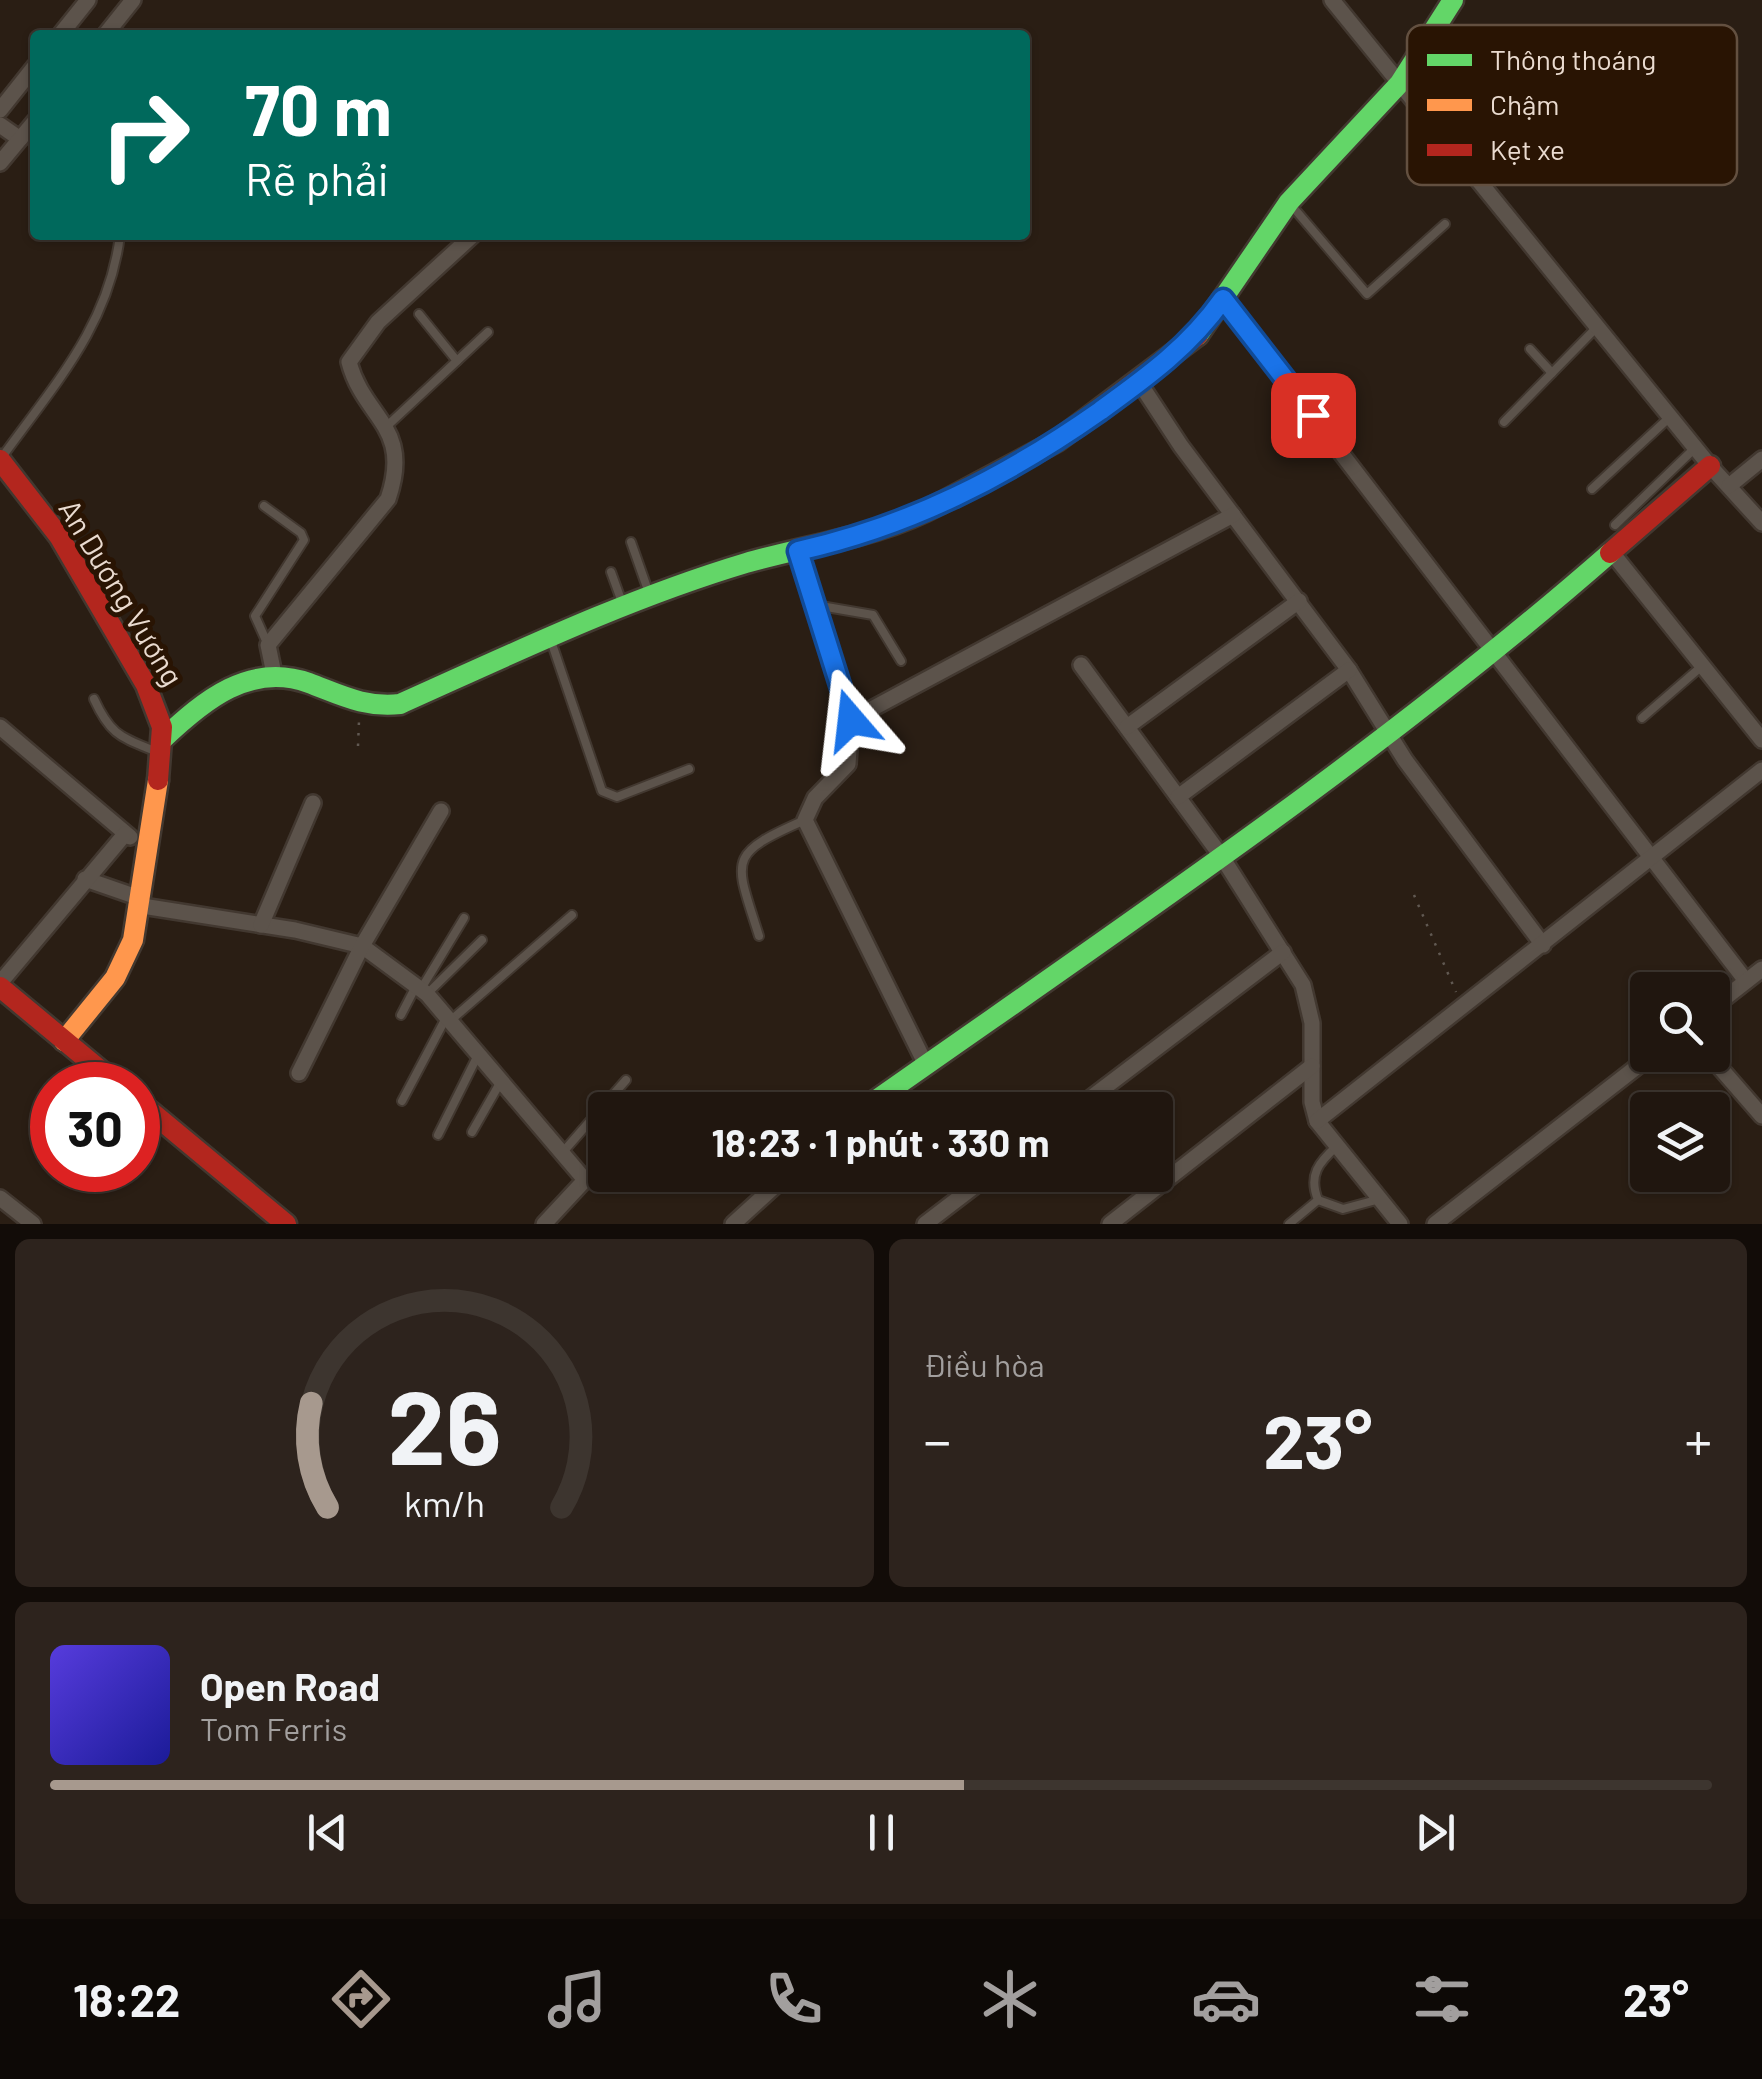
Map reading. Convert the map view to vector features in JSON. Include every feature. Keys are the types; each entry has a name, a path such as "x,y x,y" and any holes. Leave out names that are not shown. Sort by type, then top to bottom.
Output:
{"street":[{"path":"64,30 88,0"},
{"path":"109,30 133,0"},
{"path":"1332,0 1407,91"},
{"path":"1437,25 1453,0"},
{"path":"162,746 215,694 274,674 361,704 400,704 623,605 798,551 856,538 956,499 1057,442 1196,337 1289,202 1407,71"},
{"path":"0,110 30,72"},
{"path":"0,125 20,139"},
{"path":"0,163 30,127"},
{"path":"1483,185 1710,466 1762,522"},
{"path":"274,674 268,645 388,500 398,471 387,426 352,376 349,362 378,322 468,240"},
{"path":"1223,299 1746,981"},
{"path":"1139,382 1349,670 1388,734 1543,944"},
{"path":"1730,486 1762,459"},
{"name":"An Dương Vương","path":"0,460 58,536 104,609 146,685 162,746 126,961 64,1041"},
{"path":"888,1092 1222,857 1496,653 1710,466"},
{"path":"851,720 1233,515"},
{"path":"798,551 851,720 848,764 815,798 805,820 926,1065"},
{"path":"1613,554 1762,740"},
{"path":"1127,727 1299,601"},
{"path":"1081,665 1222,857 1303,985 1312,1023 1317,1122 1400,1224"},
{"path":"1178,797 1349,670"},
{"path":"0,727 125,834 146,844"},
{"path":"1317,1122 1762,770"},
{"path":"261,924 313,803"},
{"path":"299,1073 362,946 441,812"},
{"path":"90,1062 0,985 125,834"},
{"path":"85,879 137,901 362,946 422,990 586,1180 544,1224"},
{"path":"1099,1092 1282,952"},
{"path":"1730,994 1762,969"},
{"path":"1110,1224 1312,1066"},
{"path":"1435,1224 1630,1072"},
{"path":"1724,1072 1762,1116"},
{"path":"160,1120 286,1224"},
{"path":"732,1224 769,1192"},
{"path":"925,1224 967,1192"},
{"path":"0,1198 33,1224"}],"lane":[{"path":"1289,202 1366,294 1445,224"},
{"path":"0,460 101,314 115,275 119,240"},
{"path":"419,314 457,361"},
{"path":"1504,422 1598,326"},
{"path":"387,426 488,332"},
{"path":"1530,349 1552,373"},
{"path":"1592,489 1671,416"},
{"path":"1615,525 1696,447"},
{"path":"264,506 302,532 304,540 256,616 268,645"},
{"path":"631,542 650,596"},
{"path":"611,572 623,605"},
{"path":"815,606 873,616 901,661"},
{"path":"550,636 602,792 618,797 689,769"},
{"path":"1642,718 1702,666"},
{"path":"94,699 106,727 115,734 162,746"},
{"path":"759,936 738,869 744,854 768,836 805,820"},
{"path":"402,1101 449,1018 572,915"},
{"path":"401,1015 422,990 464,918"},
{"path":"422,990 482,940"},
{"path":"438,1135 477,1057"},
{"path":"563,1152 626,1080"},
{"path":"472,1132 500,1083"},
{"path":"1318,1200 1313,1186 1315,1170 1337,1146"},
{"path":"1318,1200 1343,1209 1380,1199"},
{"path":"1289,1224 1318,1200"}],"path":[{"path":"358,746 361,704"},
{"path":"1414,894 1463,1007"}],"traffic: fast":[{"path":"1437,25 1453,0"},
{"path":"1198,335 1289,202 1407,72"},
{"path":"163,739 229,688 267,677 309,683 364,702 400,704 657,593 746,563 869,532 941,503"},
{"path":"888,1092 1337,772 1610,553"}],"traffic: slow":[{"path":"64,1041 115,978 133,940 158,780"}],"traffic: jam":[{"path":"941,503 1057,441 1198,335"},
{"path":"0,460 59,536 146,685 162,727 158,780"},
{"path":"1610,553 1710,466"},
{"path":"0,987 90,1062"},
{"path":"160,1119 286,1224"}],"route":[{"path":"851,720 798,551 856,538 914,518 1057,442 1171,360 1196,337 1223,299 1313,415"}]}
